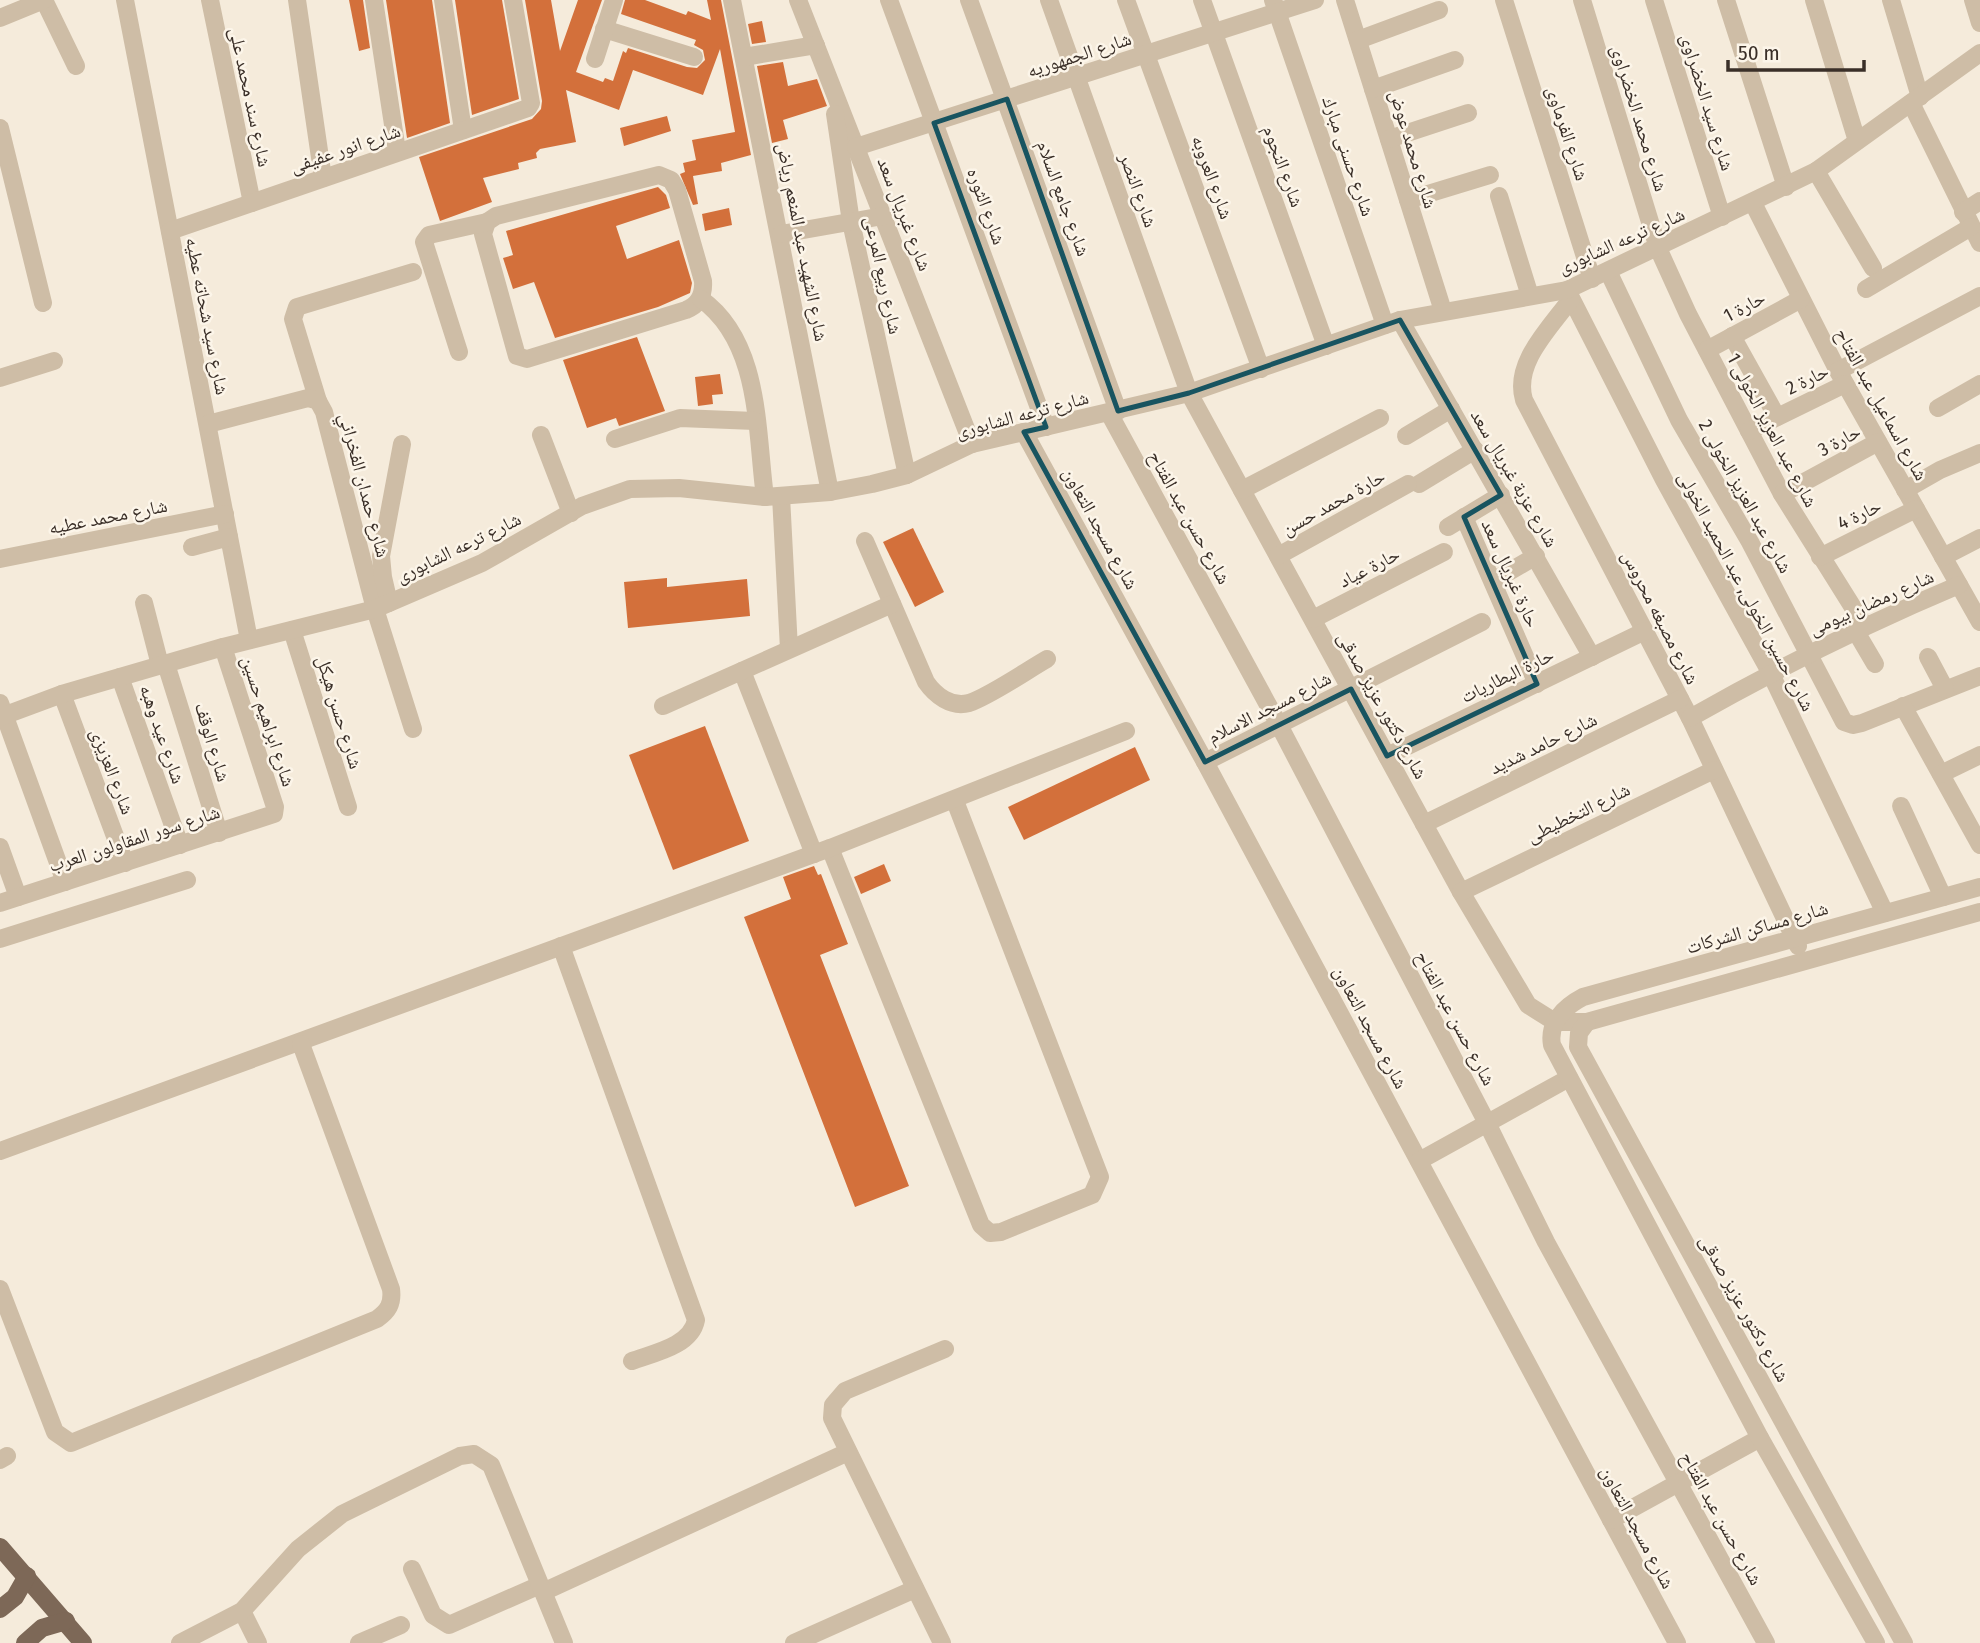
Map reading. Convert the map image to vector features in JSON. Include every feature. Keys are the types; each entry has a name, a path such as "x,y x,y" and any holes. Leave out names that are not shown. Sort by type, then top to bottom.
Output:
{"main road":[{"path":"0,1548 83,1643"},
{"path":"0,1609 15,1597 27,1576"},
{"path":"25,1643 42,1628 66,1621"}],"street":[{"name":"شارع سيد شحاته عطيه","path":"125,0 249,640"},
{"name":"شارع سند محمد على","path":"210,0 252,203"},
{"path":"297,0 323,178"},
{"path":"374,0 397,151"},
{"path":"443,0 463,130"},
{"name":"شارع انور عفيفى","path":"170,231 397,151 525,110 531,103 513,0"},
{"path":"595,59 614,0"},
{"name":"شارع الشهيد عبد المنعم رياض","path":"732,0 781,234 830,492"},
{"name":"شارع غبريال سعد","path":"798,0 972,444"},
{"name":"شارع الثوره","path":"889,0 1046,427"},
{"name":"شارع جامع السلام","path":"969,0 1007,99 1114,412"},
{"name":"شارع النصر","path":"1049,0 1189,393"},
{"name":"شارع العروبه","path":"1126,0 1261,369"},
{"name":"شارع النجوم","path":"1202,0 1326,346"},
{"name":"شارع الجمهوريه","path":"856,147 1214,32 1275,6 1315,0"},
{"name":"شارع محمد عوض","path":"1345,0 1443,311"},
{"name":"شارع الفرماوى","path":"1504,0 1600,275"},
{"name":"شارع سيد الخضراوى","path":"1654,0 1722,217"},
{"path":"1726,0 1786,187"},
{"path":"1814,0 1857,141"},
{"path":"1891,0 1915,100 1971,227"},
{"path":"1973,0 1980,23"},
{"path":"0,19 39,1 76,66"},
{"name":"شارع محمد الخضراوى","path":"1588,2 1658,248"},
{"name":"شارع حسنى مبارك","path":"1275,6 1392,323"},
{"path":"1357,40 1439,10"},
{"path":"604,29 694,57"},
{"path":"744,57 816,45"},
{"name":"شارع ترعه الشابورى","path":"1,712 223,647 382,606 482,563 605,496 654,487 773,497 830,492 906,475 972,444 1189,393 1392,323 1530,296 1569,295 1600,275 1815,171 1980,53"},
{"path":"1373,89 1455,60"},
{"name":"شارع ربيع المرعى","path":"831,82 851,222 906,475"},
{"path":"1389,139 1468,113"},
{"path":"0,128 43,303"},
{"path":"1815,171 1873,268"},
{"path":"1408,200 1490,175"},
{"path":"459,352 424,242 429,236 487,222 496,216 665,176 675,184 703,281 701,299 686,310 522,359 513,347 483,234 487,222"},
{"path":"1499,196 1530,296"},
{"path":"1866,289 1971,227 1980,201"},
{"name":"شارع اسماعيل عبد الفتاح","path":"1753,203 1841,378 1980,622"},
{"path":"781,234 883,216"},
{"name":"شارع عبد العزيز الخولى 1","path":"1658,248 1749,431 1782,494 1860,627 1875,664"},
{"path":"318,401 293,319 298,307 413,272"},
{"name":"شارع عبد العزيز الخولى 2","path":"1600,275 1679,420 1750,541 1844,722 1853,725 1862,723 1903,706"},
{"name":"شارع مصبغه محروس","path":"1569,295 1522,370 1520,385 1524,400 1690,718 1805,962"},
{"name":"شارع حسين الخولى, عبد الحميد الخولى","path":"1569,295 1652,457 1770,673 1885,913"},
{"name":"حارة 2","path":"1749,431 1980,296"},
{"path":"701,299 726,321 742,350 773,497 789,649"},
{"name":"حارة 1","path":"1707,350 1801,299"},
{"name":"شارع عزبة غبريال سعد","path":"1392,323 1451,409 1592,657"},
{"path":"1732,336 1777,417"},
{"path":"0,377 54,361"},
{"path":"1938,408 1980,384"},
{"name":"شارع دكتور عزيز صدقى","path":"1189,393 1461,892 1528,1005 1555,1022"},
{"name":"شارع حمدان الفخراني","path":"208,424 308,398 318,401 324,411 382,606"},
{"path":"1406,436 1451,409"},
{"name":"شارع حسن عبد الفتاح","path":"1114,412 1487,1123 1546,1242 1766,1643"},
{"path":"615,439 680,418 755,421"},
{"path":"1242,490 1380,418"},
{"name":"شارع مسجد التعاون","path":"1024,432 1206,762 1677,1643"},
{"path":"541,435 571,513"},
{"name":"حارة 3","path":"1782,494 1878,442"},
{"path":"402,444 382,556 382,606 413,729"},
{"name":"حارة محمد حسن","path":"1278,556 1475,450"},
{"path":"1905,490 1940,470 1980,453"},
{"name":"حارة غبريال سعد","path":"1448,527 1501,495"},
{"name":"حارة 4","path":"1820,556 1916,509"},
{"name":"شارع محمد عطيه","path":"0,559 225,514"},
{"name":"حارة غبريال سعد","path":"1464,517 1537,684"},
{"path":"192,547 229,537"},
{"path":"1943,557 1980,538"},
{"path":"865,541 926,682 946,700 969,703 1047,659"},
{"name":"حارة عياد","path":"1313,619 1444,552"},
{"path":"1493,581 1536,556"},
{"name":"شارع رمضان بيومى","path":"1690,718 1860,627 1959,585"},
{"name":"شارع الوقف","path":"144,603 219,833"},
{"path":"663,706 892,604"},
{"name":"شارع مسجد الاسلام","path":"1206,762 1482,622"},
{"name":"شارع حسن هيكل","path":"292,630 348,807"},
{"name":"حارة البطاريات","path":"1387,756 1645,631"},
{"name":"شارع ابراهيم حسين","path":"223,647 275,807"},
{"path":"1928,657 1945,689"},
{"path":"742,670 981,1225 990,1233 1000,1232 1092,1195 1100,1177 955,801"},
{"path":"1980,676 1903,706 1980,845"},
{"name":"شارع عيد وهبه","path":"120,677 180,845"},
{"name":"شارع العزيزى","path":"62,694 125,863"},
{"name":"شارع حامد شديد","path":"1424,824 1680,699"},
{"path":"1,712 65,882"},
{"path":"0,1151 301,1044 822,851 955,801 1126,731"},
{"path":"1941,774 1980,755"},
{"name":"شارع التخطيطى","path":"1461,892 1714,770"},
{"path":"1900,806 1943,897"},
{"name":"شارع سور المقاولون العرب","path":"0,903 271,816 275,807"},
{"path":"0,847 18,897"},
{"path":"0,939 187,880"},
{"name":"شارع مساكن الشركات","path":"1555,1022 1566,1007 1583,997 1980,887"},
{"path":"1876,1643 1760,1438 1569,1078 1552,1045 1551,1033 1555,1022 1587,1022 1980,912"},
{"path":"561,946 696,1320 694,1330 681,1342 632,1362"},
{"name":"شارع دكتور عزيز صدقى","path":"1587,1022 1578,1033 1578,1047 1904,1643"},
{"path":"0,1289 55,1432 71,1443 364,1324 387,1311 392,1299 391,1289 301,1044"},
{"path":"1419,1161 1569,1078"},
{"path":"942,1643 832,1418 832,1405 840,1394 945,1349"},
{"path":"1611,1520 1760,1438"},
{"path":"412,1569 433,1615 449,1625 541,1588 848,1452"},
{"path":"180,1643 242,1611 305,1543 342,1514 467,1454 481,1456 491,1465 564,1643"},
{"path":"794,1643 915,1589"},
{"path":"242,1611 258,1643"},
{"path":"359,1643 401,1626"}],"highlighted area":[{"path":"1007,99 1118,411 1189,393 1400,320 1501,495 1464,517 1537,684 1387,756 1351,689 1205,762 1024,432 1046,427 934,123"}],"building":[{"path":"349,0 363,0 370,48 359,51"},
{"path":"386,0 432,0 450,123 407,138"},
{"path":"455,0 502,0 519,99 472,115"},
{"path":"525,0 551,0 560,51 578,0 602,0 576,72 603,82 605,78 613,81 623,51 626,53 628,48 687,67 697,68 705,60 703,50 694,45 696,40 621,14 625,0 645,0 686,15 688,11 711,20 707,0 721,0 751,155 721,163 722,171 693,176 698,204 693,205 680,174 685,172 683,163 696,160 692,140 735,132 720,49 703,95 633,70 619,110 566,90 576,142 540,149 536,153 537,158 518,163 519,169 483,178 492,202 440,221 419,157 532,119 541,109 542,101"},
{"path":"762,21 766,42 752,44 748,24"},
{"path":"783,62 788,86 817,79 827,106 783,120 788,139 772,143 757,66"},
{"path":"667,116 671,131 624,146 620,128"},
{"path":"658,187 666,195 670,208 616,226 627,259 679,240 692,283 690,293 658,307 555,338 534,282 513,289 503,258 513,255 506,231"},
{"path":"729,208 732,225 705,231 702,214"},
{"path":"637,337 665,411 619,426 616,418 587,428 563,360"},
{"path":"720,374 723,394 712,395 713,404 698,406 695,377"},
{"path":"913,528 944,592 915,607 883,542"},
{"path":"667,578 667,587 747,579 750,616 628,628 624,582"},
{"path":"705,726 749,841 673,870 629,755"},
{"path":"1135,747 1150,780 1024,840 1008,807"},
{"path":"884,864 891,881 861,894 854,877"},
{"path":"814,866 818,875 821,874 848,944 820,955 909,1186 855,1207 744,917 791,899 783,877"}]}
